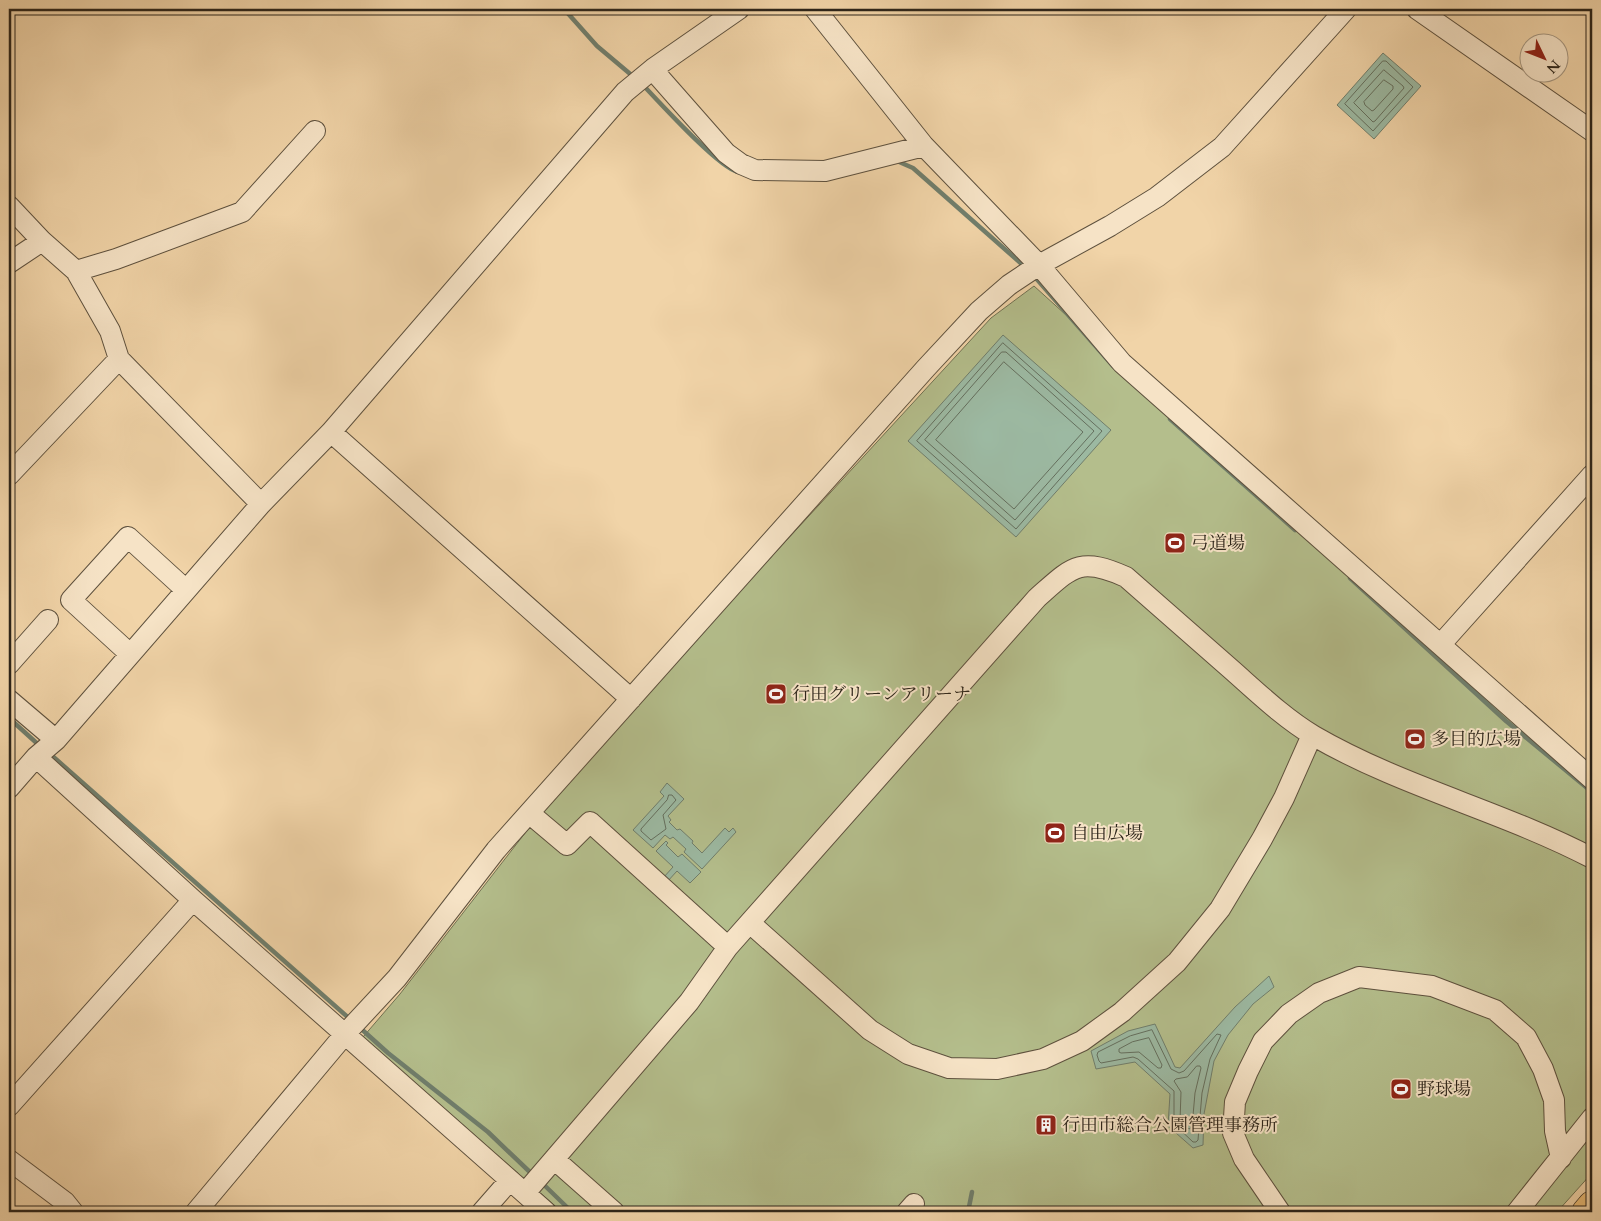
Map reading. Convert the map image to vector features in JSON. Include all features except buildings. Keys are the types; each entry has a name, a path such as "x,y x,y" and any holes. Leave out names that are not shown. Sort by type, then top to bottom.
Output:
{"highway":[{"path":"1586,1212 1592,1205"}],"street":[{"path":"9,788 36,757 56,740 261,504 331,432 625,92 654,68 738,9"},
{"path":"815,9 924,146 1038,265 1122,363 1592,779"},
{"path":"196,1212 345,1034 396,978 496,850 979,310 1009,285 1038,265 1157,197 1222,147 1346,9"},
{"path":"1417,9 1592,131"},
{"path":"654,68 660,78 726,153 741,164 755,170 825,171 924,146"},
{"path":"76,271 116,259 242,212 315,131"},
{"path":"9,206 42,241 76,271 110,331 119,359 261,504"},
{"path":"9,263 42,241"},
{"path":"9,475 119,359"},
{"path":"331,432 631,699"},
{"path":"1441,644 1592,475"},
{"path":"130,654 71,600 128,537 186,590"},
{"path":"482,1212 554,1159 689,1002 728,947 1037,598 1067,571 1084,566 1108,569 1126,577 1277,710 1312,735 1346,754 1432,792 1538,831 1592,858"},
{"path":"9,664 48,620"},
{"path":"9,700 56,740"},
{"path":"750,923 870,1030 908,1054 949,1068 997,1069 1043,1059 1082,1040 1122,1012 1177,962 1220,909 1262,839 1284,798 1312,735"},
{"path":"36,757 193,900 546,1212"},
{"path":"529,813 567,845 590,822 728,947"},
{"path":"9,1106 193,900"},
{"path":"1280,1212 1244,1159 1233,1133 1235,1102 1263,1041 1289,1014 1319,993 1359,977 1432,986 1495,1010 1526,1037 1543,1069 1554,1100 1555,1131 1561,1158"},
{"path":"1517,1212 1592,1118"},
{"path":"554,1159 614,1212"},
{"path":"9,1160 65,1202 73,1212"}],"shaded area":[{"path":"1034,286 1592,791 1592,1173 1557,1212 562,1212 363,1037 400,994 536,819 636,704 991,318"}],"water":[{"path":"1383,53 1421,86 1374,139 1337,105"},
{"path":"1003,335 1111,430 1016,537 908,441"},
{"path":"667,783 684,799 668,816 671,820 669,822 693,841 692,843 702,853 725,828 729,832 733,828 736,832 702,869 684,852 686,849 673,837 670,839 665,835 653,848 633,830 664,796 660,792"},
{"path":"666,841 668,843 666,845 678,857 682,854 701,872 690,883 677,871 667,882 663,878 673,867 656,851"},
{"path":"1269,976 1274,987 1253,1004 1228,1035 1214,1061 1204,1114 1203,1145 1193,1148 1168,1126 1170,1094 1135,1062 1096,1069 1091,1051 1128,1031 1155,1024 1175,1067 1180,1068 1235,1007"}],"waterway":[{"path":"564,9 597,46 635,78"},
{"path":"643,85 704,147 729,168 738,172"},
{"path":"897,161 913,168 1025,267"},
{"path":"1034,276 1113,366"},
{"path":"1170,419 1295,530"},
{"path":"1350,578 1506,721 1592,792"},
{"path":"9,718 41,747"},
{"path":"49,753 351,1020"},
{"path":"358,1026 388,1053 488,1132 533,1175"},
{"path":"541,1182 572,1212"},
{"path":"968,1212 972,1192"}],"place":[{"name":"弓道場","path":"1175,543"},
{"name":"行田グリーンアリーナ","path":"776,694"},
{"name":"多目的広場","path":"1415,739"},
{"name":"自由広場","path":"1055,833"},
{"name":"野球場","path":"1401,1089"},
{"name":"行田市総合公園管理事務所","path":"1046,1125"}]}
